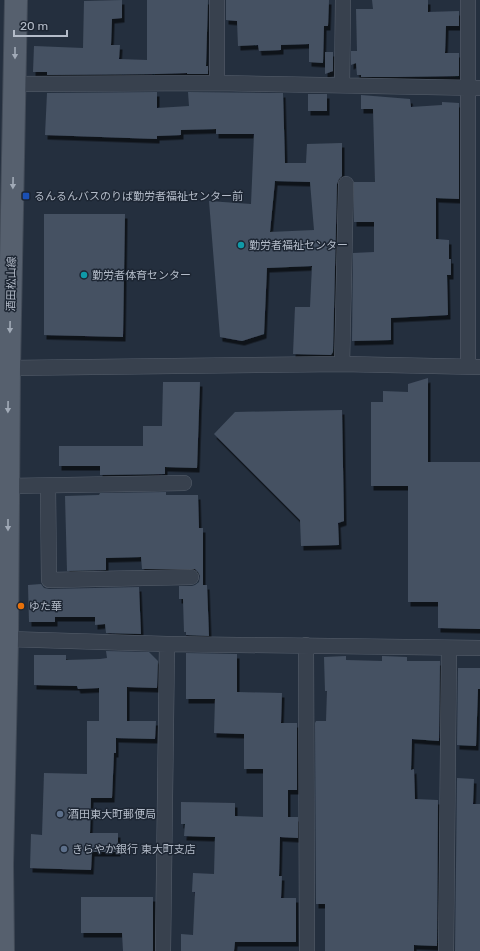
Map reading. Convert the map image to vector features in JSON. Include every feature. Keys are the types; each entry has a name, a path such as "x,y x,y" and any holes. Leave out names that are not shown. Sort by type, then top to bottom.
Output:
{"main road":[{"name":"酒田松山線","path":"3,951 2,857 8,639 9,368 16,0"}],"street":[{"path":"217,83 218,0"},
{"path":"342,85 343,0"},
{"path":"9,368 342,364 474,366 474,88 468,0"},
{"path":"15,84 217,83 474,88"},
{"path":"342,364 346,184"},
{"path":"8,486 184,483"},
{"path":"48,486 50,580 191,577"},
{"path":"8,639 167,644 480,648"},
{"path":"163,951 167,644"},
{"path":"306,645 307,951"},
{"path":"446,951 449,648"}],"building":[{"path":"122,0 122,18 112,19 111,45 120,45 119,59 147,60 147,0 208,0 206,66 208,66 208,74 47,75 47,72 33,72 34,46 83,48 84,1"},
{"path":"226,0 329,0 328,26 324,26 323,63 309,62 309,44 281,45 281,50 259,51 258,45 238,46 237,21 226,20"},
{"path":"372,0 428,0 428,12 459,11 459,26 446,26 445,53 459,53 459,76 361,77 361,75 357,75 356,63 351,65 351,51 357,51 356,9 373,9"},
{"path":"325,52 333,52 333,71 325,74"},
{"path":"157,92 157,108 189,106 188,92 283,93 285,163 306,163 307,144 342,143 342,176 337,184 333,352 331,355 293,354 295,307 310,307 312,266 267,268 264,334 242,341 220,337 209,201 251,204 254,134 216,134 216,129 181,130 181,135 157,136 157,139 45,135 47,93","holes":["275,181 310,182 314,230 270,232"]},
{"path":"308,94 327,94 327,111 308,111"},
{"path":"361,95 410,99 411,107 442,105 442,102 459,103 459,199 436,198 436,239 449,240 449,259 451,259 451,275 447,275 448,315 391,318 391,340 352,341 353,253 374,252 374,222 354,222 354,182 375,182 373,109 361,109"},
{"name":"勤労者体育センター","path":"44,214 125,214 123,337 44,335"},
{"path":"428,378 428,462 480,462 480,629 438,628 438,602 408,602 408,486 371,486 371,402 383,402 383,391 408,392 408,384"},
{"path":"163,382 200,382 197,468 165,467 165,474 100,475 100,466 59,466 59,446 143,446 143,426 162,426"},
{"path":"342,410 344,521 338,523 339,545 301,546 300,520 214,434 235,412"},
{"path":"166,492 166,495 198,495 199,528 203,528 203,585 207,585 209,636 186,635 186,632 184,632 183,599 179,599 179,586 192,586 199,582 200,576 195,569 142,569 141,557 106,558 106,570 67,571 65,496 99,495 100,493"},
{"path":"41,584 44,588 49,589 139,587 141,634 106,633 105,624 95,625 95,617 55,617 55,622 29,622 28,585"},
{"path":"106,651 149,652 158,661 157,688 127,687 127,721 156,721 155,739 116,738 112,798 91,798 90,833 118,833 118,852 92,852 91,870 30,868 31,834 42,835 44,773 87,774 87,721 99,721 99,688 78,689 77,686 34,685 34,655 66,655 66,660 100,659 107,658"},
{"path":"186,653 237,654 237,692 282,693 281,723 297,723 297,790 288,790 288,817 298,817 298,838 280,837 279,876 282,876 281,898 296,898 296,942 235,942 234,951 181,951 181,934 193,935 195,892 192,892 193,873 214,874 215,837 184,836 185,824 181,824 181,802 235,803 235,816 263,817 263,769 244,769 244,734 214,733 215,699 186,699"},
{"path":"346,656 346,660 382,661 382,656 407,657 407,661 440,661 439,741 412,739 411,770 414,769 415,799 438,800 437,946 414,945 414,951 325,951 325,904 316,904 315,723 316,721 326,721 327,691 325,691 324,657"},
{"path":"458,668 480,668 476,746 457,745"},
{"path":"457,778 474,779 473,804 480,804 480,951 455,951"},
{"path":"81,897 153,897 153,951 123,951 122,933 81,933"}],"place":[{"name":"るんるんバスのりば勤労者福祉センター前","path":"26,196"},
{"name":"勤労者福祉センター","path":"241,245"},
{"name":"勤労者体育センター","path":"84,275"},
{"name":"ゆた華","path":"21,606"},
{"name":"酒田東大町郵便局","path":"60,814"},
{"name":"きらやか銀行 東大町支店","path":"64,849"}]}
